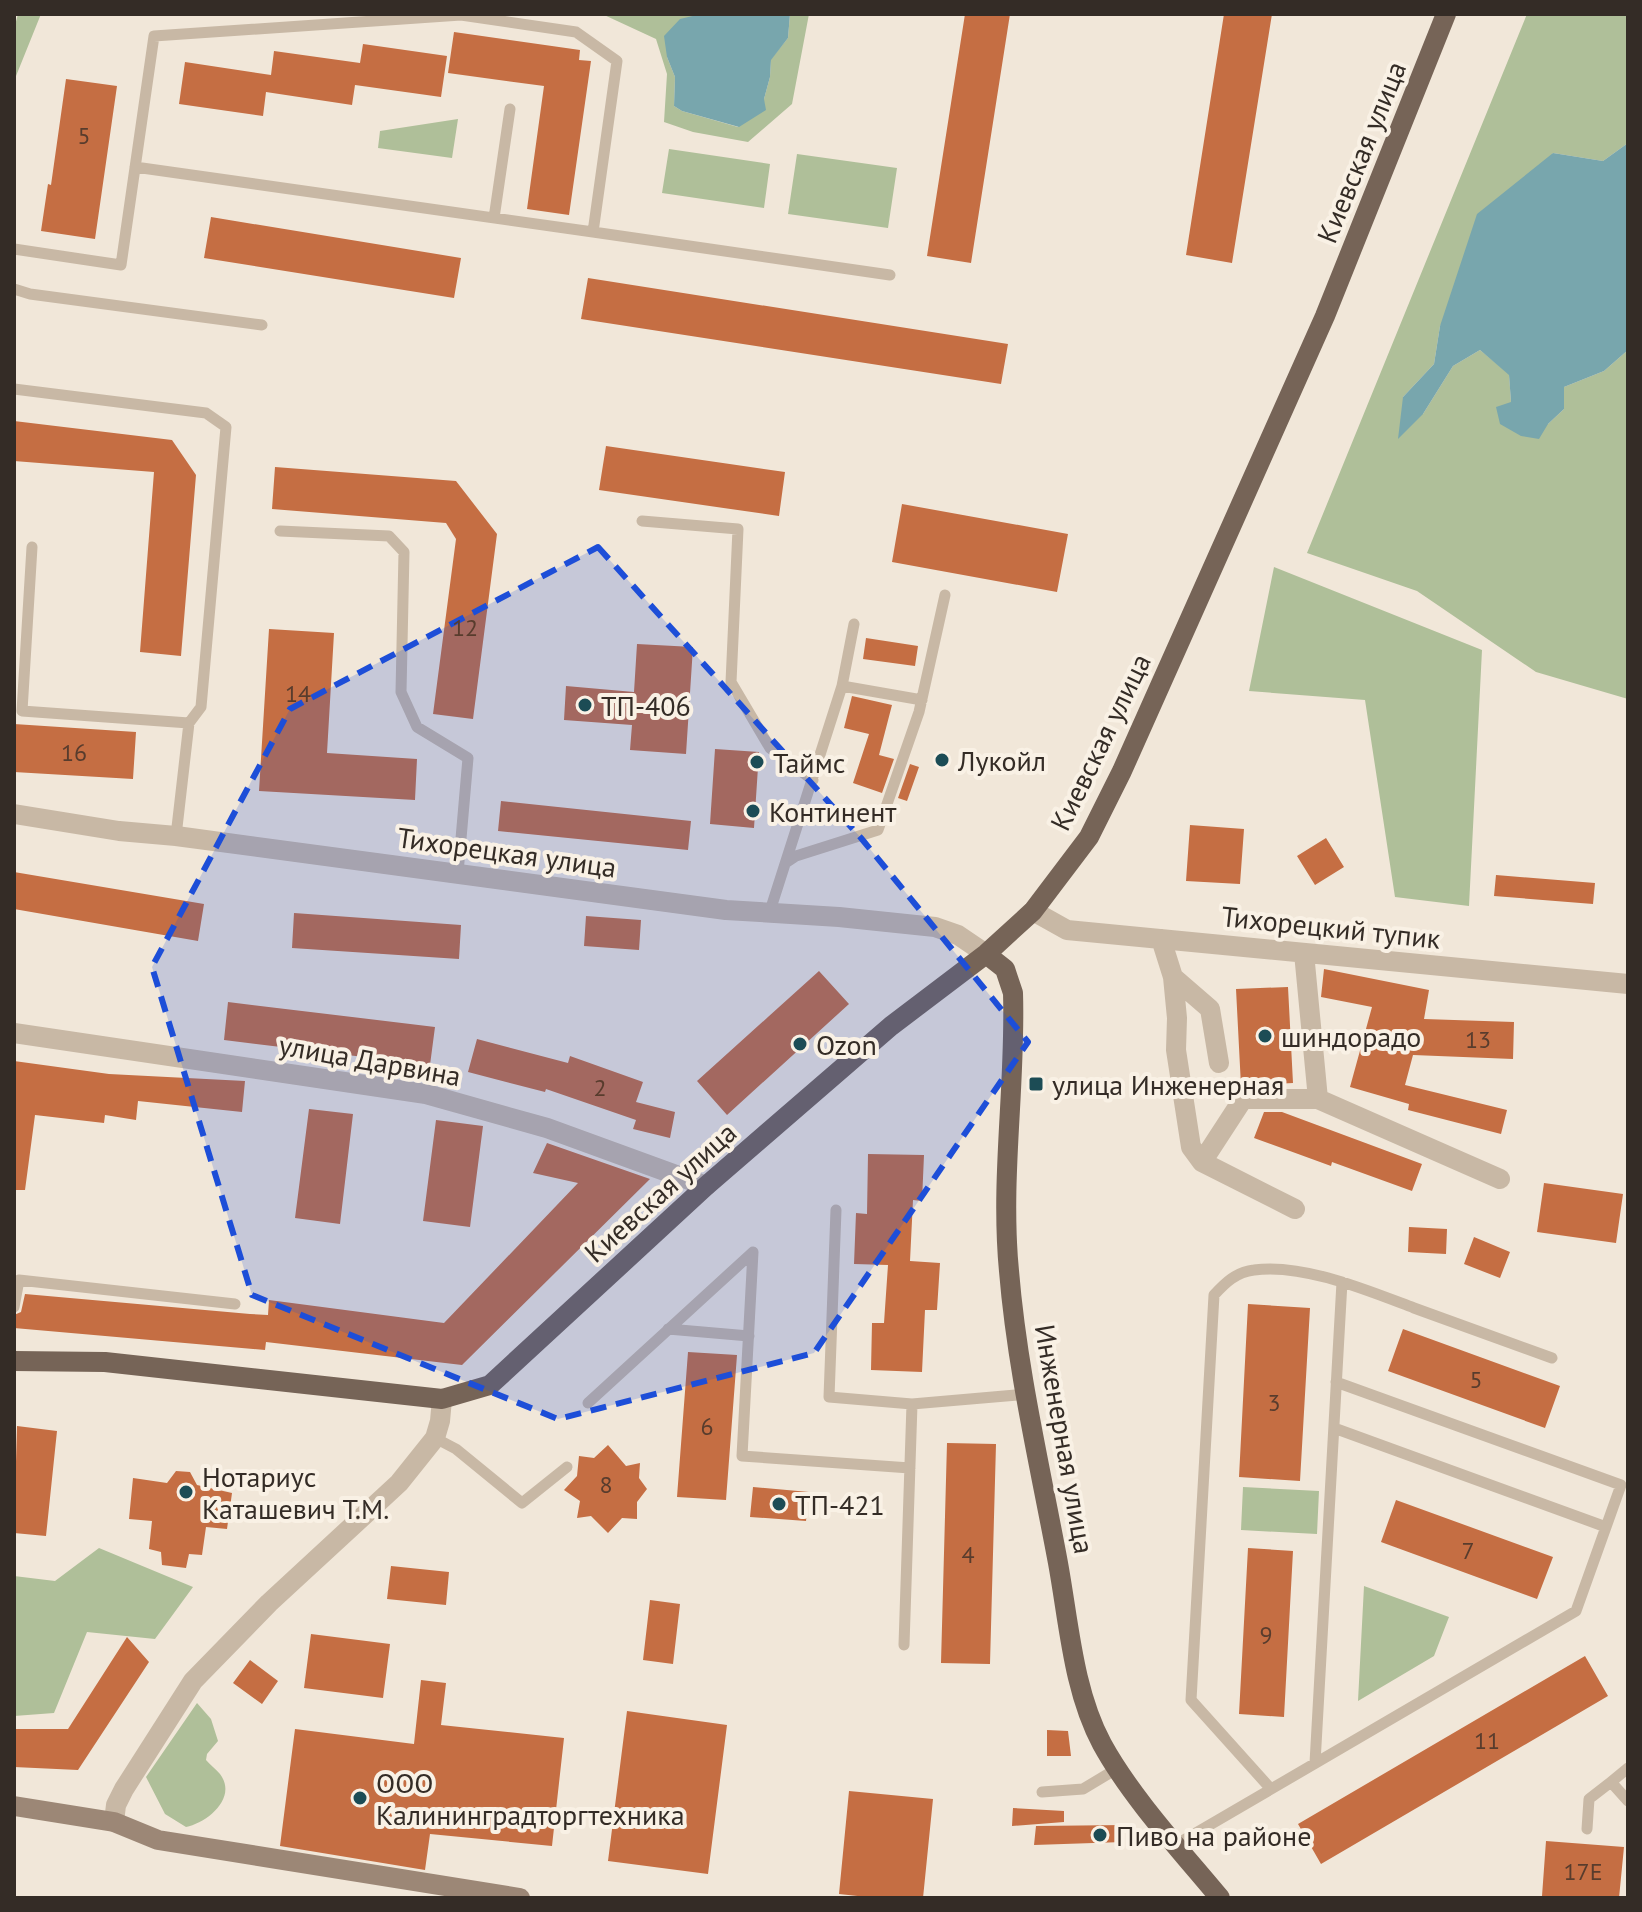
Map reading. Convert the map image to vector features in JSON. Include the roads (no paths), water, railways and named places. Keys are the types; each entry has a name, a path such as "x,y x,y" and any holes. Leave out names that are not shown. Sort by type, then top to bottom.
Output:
{"main road":[{"name":"Киевская улица","path":"14,1361 105,1362 442,1399 490,1385 706,1186 891,1026 986,954 1033,911 1089,837 1122,771 1325,316 1446,14"},
{"name":"Инженерная улица","path":"986,954 1005,969 1013,993 1006,1214 1009,1271 1081,1690 1102,1744 1118,1768 1145,1807 1220,1898"},
{"path":"14,1806 114,1822 158,1840 520,1898"}],"street":[{"name":"Тихорецкая улица","path":"14,814 119,831 726,910 935,927 958,935 986,954"},
{"name":"Тихорецкий тупик","path":"1033,911 1067,930 1628,984"},
{"path":"1161,939 1173,977 1176,1050 1191,1147 1202,1162 1295,1209"},
{"path":"1304,953 1318,1099"},
{"path":"1173,977 1210,1009 1219,1063"},
{"name":"улица Дарвина","path":"14,1033 426,1094 547,1128 706,1186"},
{"path":"1202,1162 1243,1099 1318,1099 1500,1179"},
{"path":"114,1822 116,1805 124,1789 193,1681 269,1603 399,1483 435,1438 442,1399"}],"lane":[{"path":"14,249 121,265 154,36 461,15 576,32 617,61 593,232"},
{"path":"494,218 510,109"},
{"path":"135,167 890,275"},
{"path":"14,289 30,294 262,325"},
{"path":"14,389 206,413 226,427 201,707 189,723 176,836"},
{"path":"642,521 738,529 731,682 770,748 813,780"},
{"path":"280,531 389,536 404,552 401,692 417,727 468,758 458,873"},
{"path":"32,547 22,711 189,723"},
{"path":"787,862 796,856 878,830 922,700 945,595"},
{"path":"769,914 842,686 854,624"},
{"path":"842,686 922,700"},
{"path":"836,1210 829,1397 912,1404 1028,1394"},
{"path":"588,1403 753,1252 742,1456 910,1468"},
{"path":"1271,1789 1191,1700 1214,1295 1241,1273 1257,1269 1299,1272 1342,1282 1552,1358"},
{"path":"14,1307 19,1280 235,1304"},
{"path":"1315,1763 1342,1282"},
{"path":"668,1329 749,1336"},
{"path":"1177,1844 1576,1611 1621,1485 1336,1382"},
{"path":"904,1645 912,1404"},
{"path":"1334,1428 1606,1527"},
{"path":"435,1438 456,1449 522,1503 567,1467"},
{"path":"1042,1792 1083,1789 1118,1768"},
{"path":"1587,1829 1589,1799 1628,1768"},
{"path":"1611,1782 1628,1801"}],"water":[{"path":"701,14 790,14 788,38 771,60 764,99 766,110 739,127 674,106 675,77 667,57 664,36 680,19"},
{"path":"1628,143 1628,350 1604,371 1564,387 1564,409 1548,424 1539,439 1521,436 1500,424 1496,407 1511,402 1509,375 1480,350 1453,366 1423,414 1398,439 1403,397 1434,364 1440,326 1477,214 1553,153 1603,161"}],"place":[{"name":"ТП-406","path":"585,705"},
{"name":"Лукойл","path":"942,760"},
{"name":"Таймс","path":"757,762"},
{"name":"Континент","path":"753,811"},
{"name":"шиндорадо","path":"1265,1036"},
{"name":"Ozon","path":"800,1044"},
{"name":"улица Инженерная","path":"1036,1084"},
{"name":"Нотариус Каташевич Т.М.","path":"186,1492"},
{"name":"ТП-421","path":"779,1504"},
{"name":"ООО Калининградторгтехника","path":"360,1798"},
{"name":"Пиво на районе","path":"1100,1835"}]}
